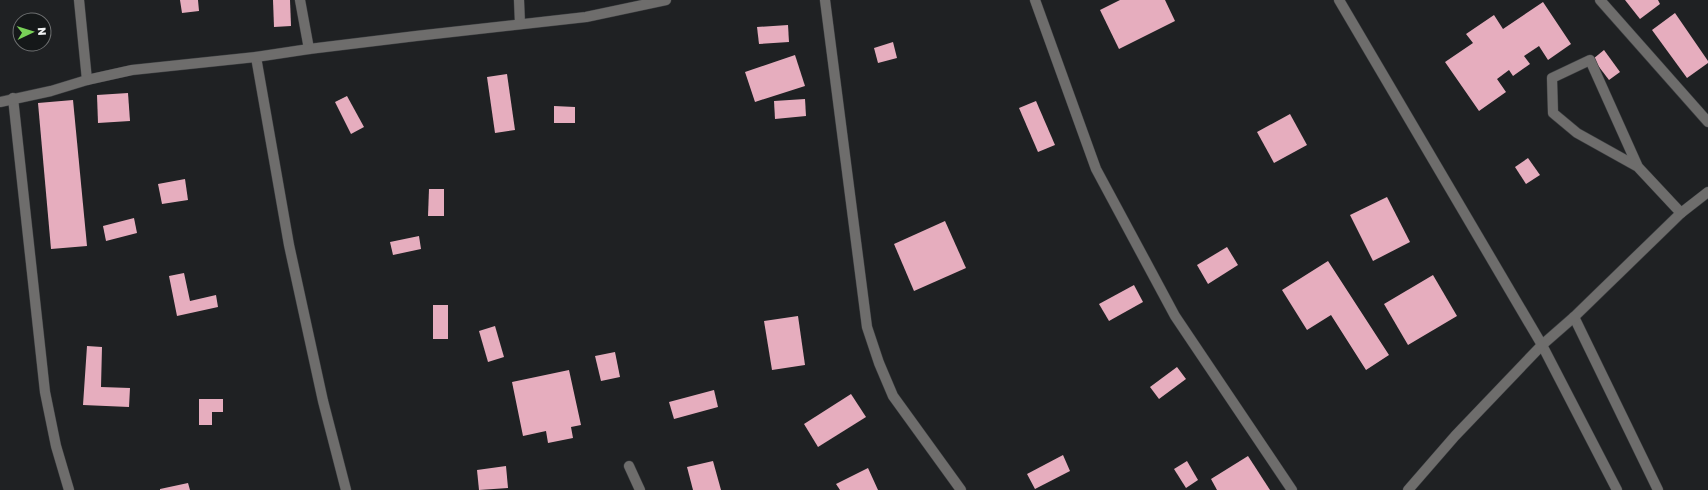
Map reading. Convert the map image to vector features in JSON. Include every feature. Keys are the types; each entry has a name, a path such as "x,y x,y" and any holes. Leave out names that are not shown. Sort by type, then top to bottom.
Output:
{"street":[{"path":"79,0 87,80"},
{"path":"300,0 309,49"},
{"path":"519,0 520,24"},
{"path":"0,102 13,98 51,92 87,80 132,70 256,57 309,49 586,17 666,0"},
{"path":"825,0 867,327 879,363 894,396 961,490"},
{"path":"1035,0 1096,169 1175,316 1292,490"},
{"path":"1340,0 1542,345 1617,490"},
{"path":"1600,0 1708,122"},
{"path":"256,57 289,245 323,401 346,490"},
{"path":"1638,167 1590,60 1552,78 1553,113 1577,133 1638,167 1681,213"},
{"path":"13,98 45,392 56,446 69,490"},
{"path":"1408,490 1455,436 1542,345 1574,317 1681,213 1708,192"},
{"path":"1574,317 1658,490"},
{"path":"629,466 640,490"}],"building":[{"path":"180,0 198,0 199,11 182,13"},
{"path":"273,0 290,0 291,26 274,27"},
{"path":"1120,0 1165,0 1175,21 1119,49 1100,10"},
{"path":"1625,0 1658,0 1660,4 1640,19"},
{"path":"1543,2 1571,44 1548,60 1539,46 1524,56 1530,64 1513,76 1509,70 1497,79 1506,92 1479,111 1445,62 1473,43 1466,34 1494,15 1503,29"},
{"path":"1675,13 1708,61 1708,63 1687,78 1652,30"},
{"path":"788,25 789,42 759,44 757,27"},
{"path":"893,42 897,58 878,63 874,48"},
{"path":"1604,50 1620,72 1609,80 1593,59"},
{"path":"795,55 805,86 755,102 745,72"},
{"path":"507,74 515,130 495,133 487,77"},
{"path":"128,93 130,121 98,123 97,95"},
{"path":"347,96 364,127 351,134 335,102"},
{"path":"805,99 806,116 775,119 774,101"},
{"path":"73,100 87,246 51,249 38,103"},
{"path":"1036,101 1055,145 1038,152 1019,108"},
{"path":"554,106 575,107 575,123 554,123"},
{"path":"1290,114 1307,145 1274,163 1257,132"},
{"path":"1528,158 1540,175 1526,184 1515,167"},
{"path":"185,179 188,200 162,204 158,184"},
{"path":"429,189 444,189 444,216 428,216"},
{"path":"1387,197 1410,242 1373,261 1350,215"},
{"path":"134,218 137,233 106,241 103,226"},
{"path":"945,221 966,268 914,291 894,244"},
{"path":"419,236 421,249 393,255 390,242"},
{"path":"1227,247 1238,265 1208,284 1197,265"},
{"path":"1328,261 1389,355 1366,370 1331,315 1307,330 1282,290"},
{"path":"184,273 190,301 216,295 218,307 177,316 169,276"},
{"path":"1433,275 1457,316 1408,345 1384,304"},
{"path":"1134,285 1143,302 1109,321 1099,304"},
{"path":"433,305 448,305 448,339 433,339"},
{"path":"798,316 805,365 772,370 764,321"},
{"path":"495,326 504,357 488,362 479,331"},
{"path":"87,346 102,347 101,387 130,388 129,407 83,405"},
{"path":"615,352 620,377 601,381 595,356"},
{"path":"1177,367 1186,379 1159,399 1150,387"},
{"path":"569,370 581,425 571,427 573,438 548,443 546,431 523,436 512,382"},
{"path":"714,390 718,407 674,419 669,402"},
{"path":"851,394 866,417 818,447 804,424"},
{"path":"199,399 223,399 223,412 212,412 212,425 199,425"},
{"path":"1063,455 1070,471 1035,489 1027,474"},
{"path":"1248,456 1270,490 1217,490 1211,479"},
{"path":"713,461 721,490 693,490 687,467"},
{"path":"1187,461 1198,480 1186,488 1174,469"},
{"path":"506,466 508,488 479,490 477,470"},
{"path":"868,468 878,490 840,490 836,484"},
{"path":"188,483 190,490 160,490 160,489"}]}
